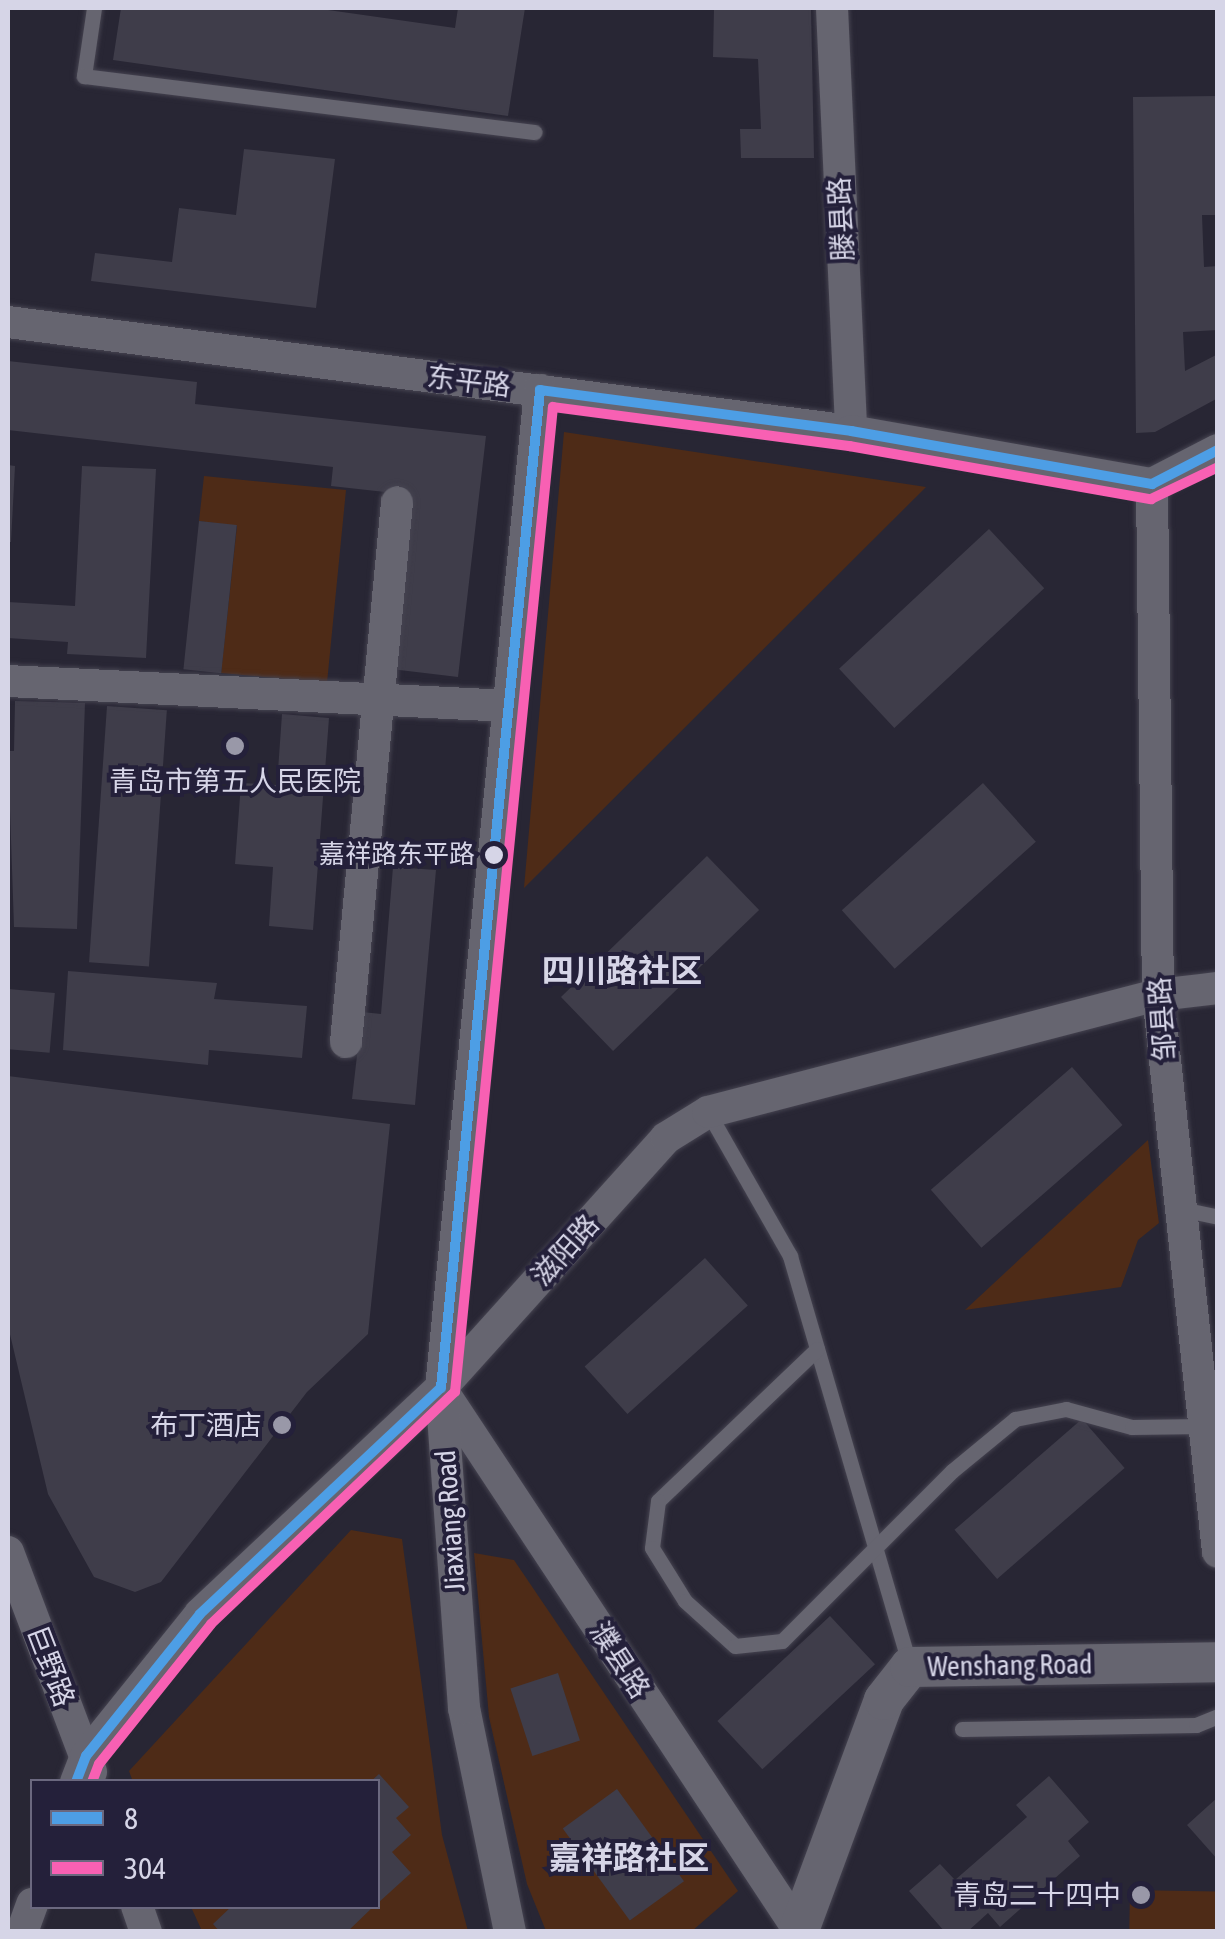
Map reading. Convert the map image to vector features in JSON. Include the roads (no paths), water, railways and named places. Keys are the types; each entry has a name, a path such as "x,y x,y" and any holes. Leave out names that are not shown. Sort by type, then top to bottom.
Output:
{"street":[{"name":"滕县路","path":"832,8 851,432"},
{"name":"东平路","path":"8,322 851,432 1152,484"},
{"name":"Jiaxiang Road","path":"510,1932 464,1708 440,1388 540,390"},
{"path":"1152,484 1218,450"},
{"name":"邹县路","path":"1152,484 1158,995 1218,1552"},
{"path":"346,1042 375,699 397,502"},
{"path":"8,681 508,706"},
{"name":"滋阳路","path":"85,1773 200,1614 440,1388 666,1138 708,1112 1158,995 1218,988"},
{"name":"濮县路","path":"440,1388 800,1931"},
{"name":"巨野路","path":"8,1552 85,1773"},
{"name":"Wenshang Road","path":"800,1931 884,1700 910,1666 1218,1662"}],"lane":[{"path":"94,8 84,76 536,132"},
{"path":"708,1112 790,1256 910,1666"},
{"path":"1181,1209 1218,1217"},
{"path":"817,1349 658,1501 652,1548 685,1601 735,1646 782,1641 1014,1419 1066,1409 1132,1426 1204,1426"},
{"path":"962,1730 1196,1725 1218,1716"}],"place":[{"name":"青岛市第五人民医院","path":"235,746"},
{"name":"嘉祥路东平路","path":"494,855"},
{"name":"布丁酒店","path":"282,1425"},
{"name":"青岛二十四中","path":"1141,1895"}],"district":[{"name":"四川路社区","path":"622,971"},
{"name":"嘉祥路社区","path":"629,1858"}]}
